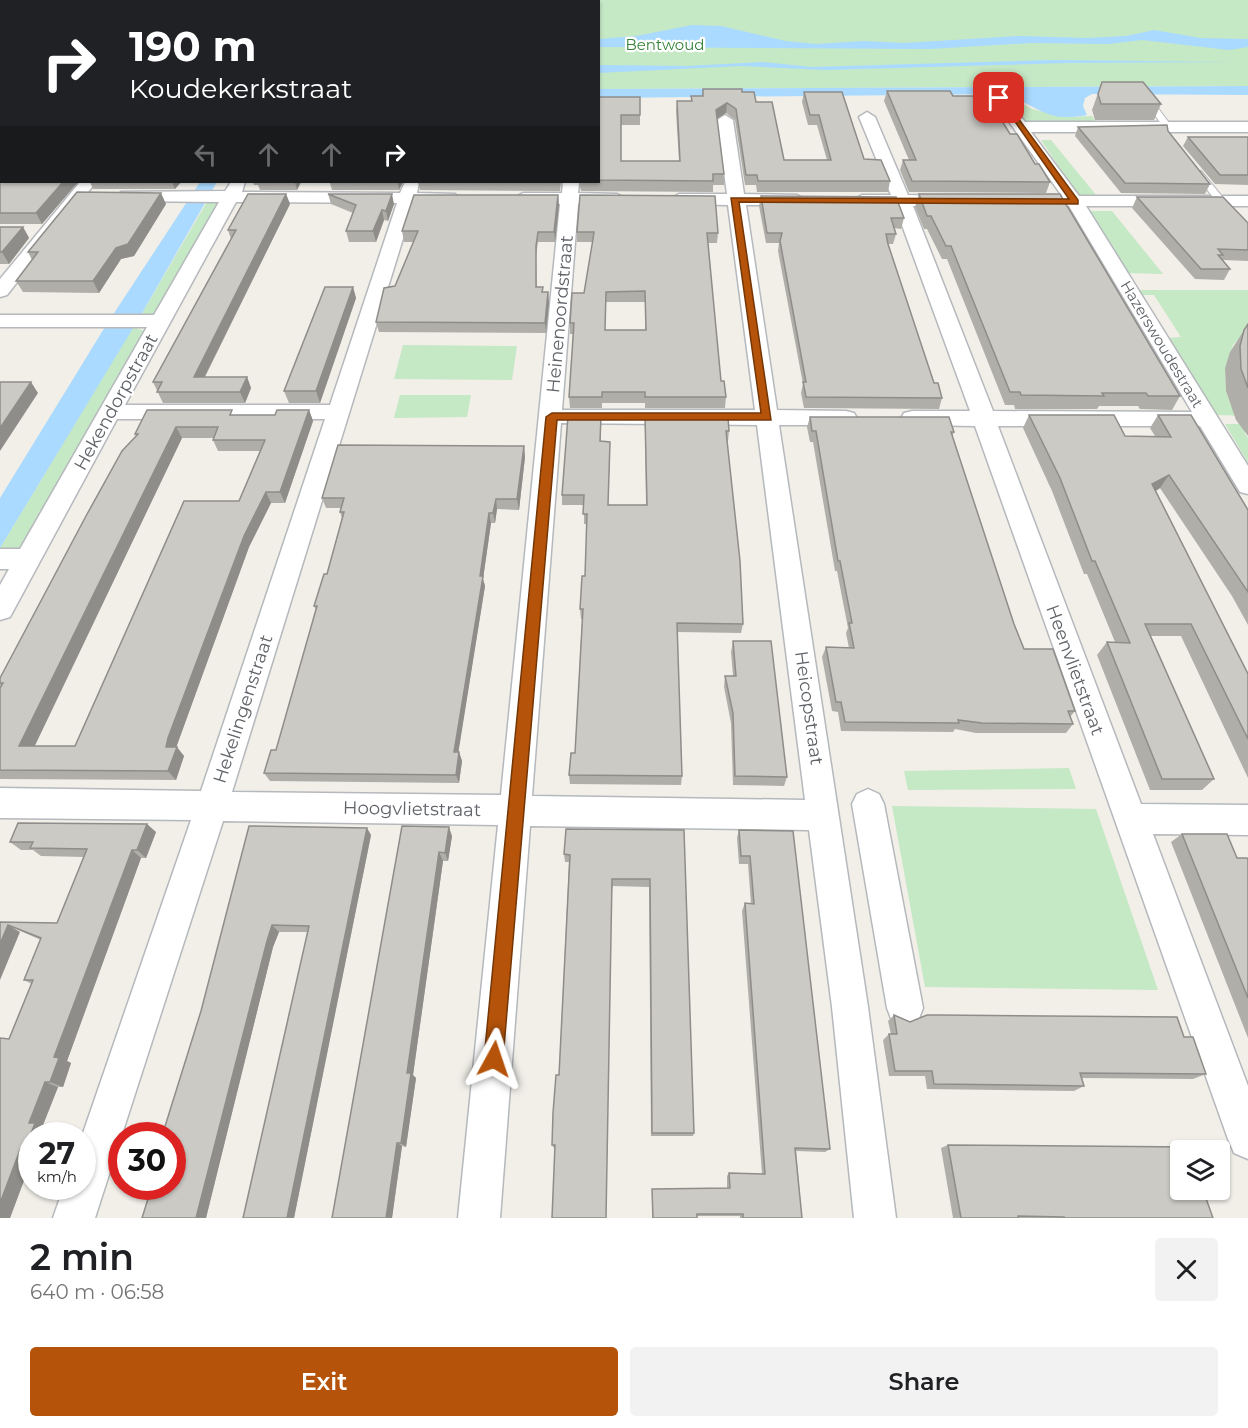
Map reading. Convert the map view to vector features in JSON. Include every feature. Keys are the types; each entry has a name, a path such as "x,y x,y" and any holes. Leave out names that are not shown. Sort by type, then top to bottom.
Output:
{"street":[{"name":"Hazerswoudestraat","path":"999,98 1075,202 1248,486"},
{"name":"Heenvlietstraat","path":"867,117 902,201 1248,1139"},
{"name":"Heicopstraat","path":"725,120 734,200 824,815 875,1218"},
{"path":"1022,127 1248,127"},
{"path":"0,291 82,189 106,196 182,196 229,191 409,189 464,198"},
{"name":"Hekelingenstraat","path":"74,1218 212,806 409,189"},
{"path":"511,198 570,190 640,199"},
{"name":"Heinenoordstraat","path":"479,1218 552,417 570,190"},
{"name":"Hekendorpstraat","path":"0,609 11,559 111,412 153,322 229,191"},
{"path":"663,199 818,200"},
{"path":"842,200 971,201"},
{"path":"1006,201 1248,201"},
{"path":"29,231 48,231"},
{"path":"0,321 153,322"},
{"path":"111,412 338,412"},
{"path":"552,417 1208,419"},
{"name":"Hoogvlietstraat","path":"0,803 824,815"},
{"path":"868,804 905,1008"},
{"path":"1130,819 1248,820"}],"lane":[{"path":"1145,98 1168,127"},
{"path":"1191,165 1248,234"}],"green space":[{"name":"Bentwoud","path":"600,0 1248,0 1248,86 600,89"},
{"path":"1005,94 1032,109 1066,117 1092,116 1098,125 1024,123"},
{"path":"1041,140 1051,140 1096,195 1078,195"},
{"path":"208,200 223,200 157,315 141,315"},
{"path":"1090,211 1112,211 1163,274 1127,273"},
{"path":"1137,290 1248,290 1248,328 1233,345 1225,368 1226,391 1231,406 1248,410 1248,416 1216,415 1167,338 1181,337 1154,295 1141,295"},
{"path":"133,327 148,332 23,547 0,553 0,548"},
{"path":"403,345 517,346 512,380 394,379"},
{"path":"400,395 471,395 467,417 394,418"},
{"path":"1225,424 1248,424 1248,432 1244,432 1248,438 1248,463"},
{"path":"1069,768 1076,789 908,790 904,771"},
{"path":"892,806 1096,809 1158,990 925,987"}],"water":[{"path":"692,25 721,26 786,41 816,44 864,41 904,43 1018,36 1088,38 1126,36 1154,30 1201,38 1248,39 1248,47 1229,50 1142,40 1109,44 1032,43 930,49 600,47 600,39 636,36"},
{"path":"1051,60 1232,62 1067,63 826,70 741,66 600,73 600,65 688,66 763,62 811,67"},
{"path":"1248,86 1248,95 1092,94 1085,98 1083,106 1087,115 1062,117 1043,112 1005,94 600,98 600,89"},
{"path":"199,183 216,183 141,315 0,548 0,498 105,327"}],"building":[{"path":"1102,82 1143,82 1161,104 1101,104 1098,94"},
{"path":"703,89 742,89 742,92 754,92 756,102 772,102 784,160 831,160 819,115 810,115 804,92 842,92 864,159 881,160 890,181 758,181 757,175 746,175 736,109 727,103 716,110 724,174 713,174 713,181 600,180 600,97 640,97 640,115 621,115 621,161 680,161 677,101 692,101 691,96 703,96"},
{"path":"887,91 950,91 953,96 983,96 985,100 989,100 1010,134 1017,134 1035,164 1039,164 1050,182 912,181 903,160 916,160"},
{"path":"1167,125 1168,131 1210,184 1125,183 1078,127"},
{"path":"1188,137 1248,137 1248,175 1220,175"},
{"path":"0,183 62,183 36,213 0,213"},
{"path":"77,192 161,193 128,244 116,248 93,281 16,281 38,252 28,252"},
{"path":"248,194 286,194 194,377 247,377 240,392 157,392 162,382 153,382 236,230 228,230"},
{"path":"328,194 392,194 386,211 382,210 373,231 346,231 356,205"},
{"path":"919,194 1060,194 1180,396 1148,396 1146,393 1102,393 1104,396 1021,395 1020,392 1010,392 951,246 946,246 931,216 927,216"},
{"path":"414,195 558,195 554,232 538,232 536,246 536,287 543,287 542,292 548,292 545,323 376,322 384,288 395,286 418,231 402,231"},
{"path":"580,195 715,196 718,233 707,233 721,381 724,381 726,397 645,397 645,392 602,392 602,397 569,397 574,323 570,323 572,293 584,293 594,232 577,232","holes":["645,291 646,330 605,330 606,292"]},
{"path":"761,196 896,197 904,218 891,218 896,234 886,234 888,244 934,383 938,383 942,398 806,397 803,382 806,382 780,241 782,233 767,233"},
{"path":"1137,197 1223,197 1248,223 1248,250 1218,249 1223,255 1218,255 1230,269 1201,269"},
{"path":"0,227 23,227 2,252 0,252"},
{"path":"325,287 353,287 316,391 284,391"},
{"path":"1248,324 1248,388 1241,369 1240,346"},
{"path":"0,382 31,382 0,428"},
{"path":"147,410 232,410 230,415 275,415 277,410 309,410 280,492 266,492 244,536 168,738 166,747 177,747 168,771 0,770 0,688 3,683 0,683 0,678 86,516 122,451 138,434 135,434","holes":["176,427 218,427 213,440 265,440 239,501 184,501 75,746 19,746"]},
{"path":"1029,415 1114,415 1125,436 1171,437 1158,415 1191,415 1248,510 1248,592 1169,475 1152,484 1248,674 1248,739 1191,624 1145,624 1214,779 1162,779 1107,642 1130,643 1095,561 1092,561 1060,478"},
{"path":"568,416 601,416 600,441 610,442 608,505 647,505 645,416 728,417 729,431 726,431 740,561 743,624 677,623 682,776 569,775 571,753 575,753 583,609 580,609 582,576 585,576 587,514 583,514 584,495 562,495"},
{"path":"810,417 949,417 954,432 951,432 1024,649 1053,649 1075,711 1068,711 1073,724 982,723 958,720 959,723 845,722 841,702 836,702 826,647 854,648 849,623 852,623 840,561 838,561 816,431 812,431"},
{"path":"338,445 524,446 517,499 496,499 493,513 489,513 480,576 483,576 454,752 459,752 456,775 264,773 271,750 276,750 317,606 314,606 324,574 327,574 344,512 340,512 344,498 322,498"},
{"path":"733,641 771,641 787,777 735,776 733,713 725,676 736,676"},
{"path":"18,823 147,824 137,850 132,850 54,1057 59,1058 50,1082 45,1082 29,1122 18,1122 18,1155 0,1203 0,1038 9,1039 33,980 24,980 41,938 8,925 0,944 0,922 57,923 87,849 30,848 33,842 10,842"},
{"path":"249,826 367,828 287,1218 243,1218 309,926 272,925 196,1218 142,1218 148,1200 186,1200 186,1122 166,1122 201,1011"},
{"path":"402,826 449,827 445,853 439,852 407,1073 411,1073 401,1143 397,1143 386,1218 332,1218"},
{"path":"566,829 684,830 694,1133 652,1133 650,879 612,879 606,1218 552,1218 555,1145 552,1145 553,1113 556,1075 559,1075 570,855 564,854"},
{"path":"739,830 793,831 830,1149 795,1148 802,1218 743,1218 743,1214 697,1214 697,1218 653,1218 652,1189 730,1188 729,1173 765,1174 745,903 754,904 750,856 741,856"},
{"path":"1182,834 1227,834 1237,858 1248,860 1248,998"},
{"path":"894,1015 910,1022 927,1015 1177,1017 1184,1037 1193,1037 1206,1074 1080,1073 1084,1086 934,1084 932,1071 895,1071 889,1034 897,1034"},
{"path":"948,1145 1170,1147 1170,1200 1207,1200 1213,1218 1018,1216 1018,1218 961,1218"}],"route":[{"path":"494,1059 552,417 767,417 734,200 1075,202 999,98"}]}
